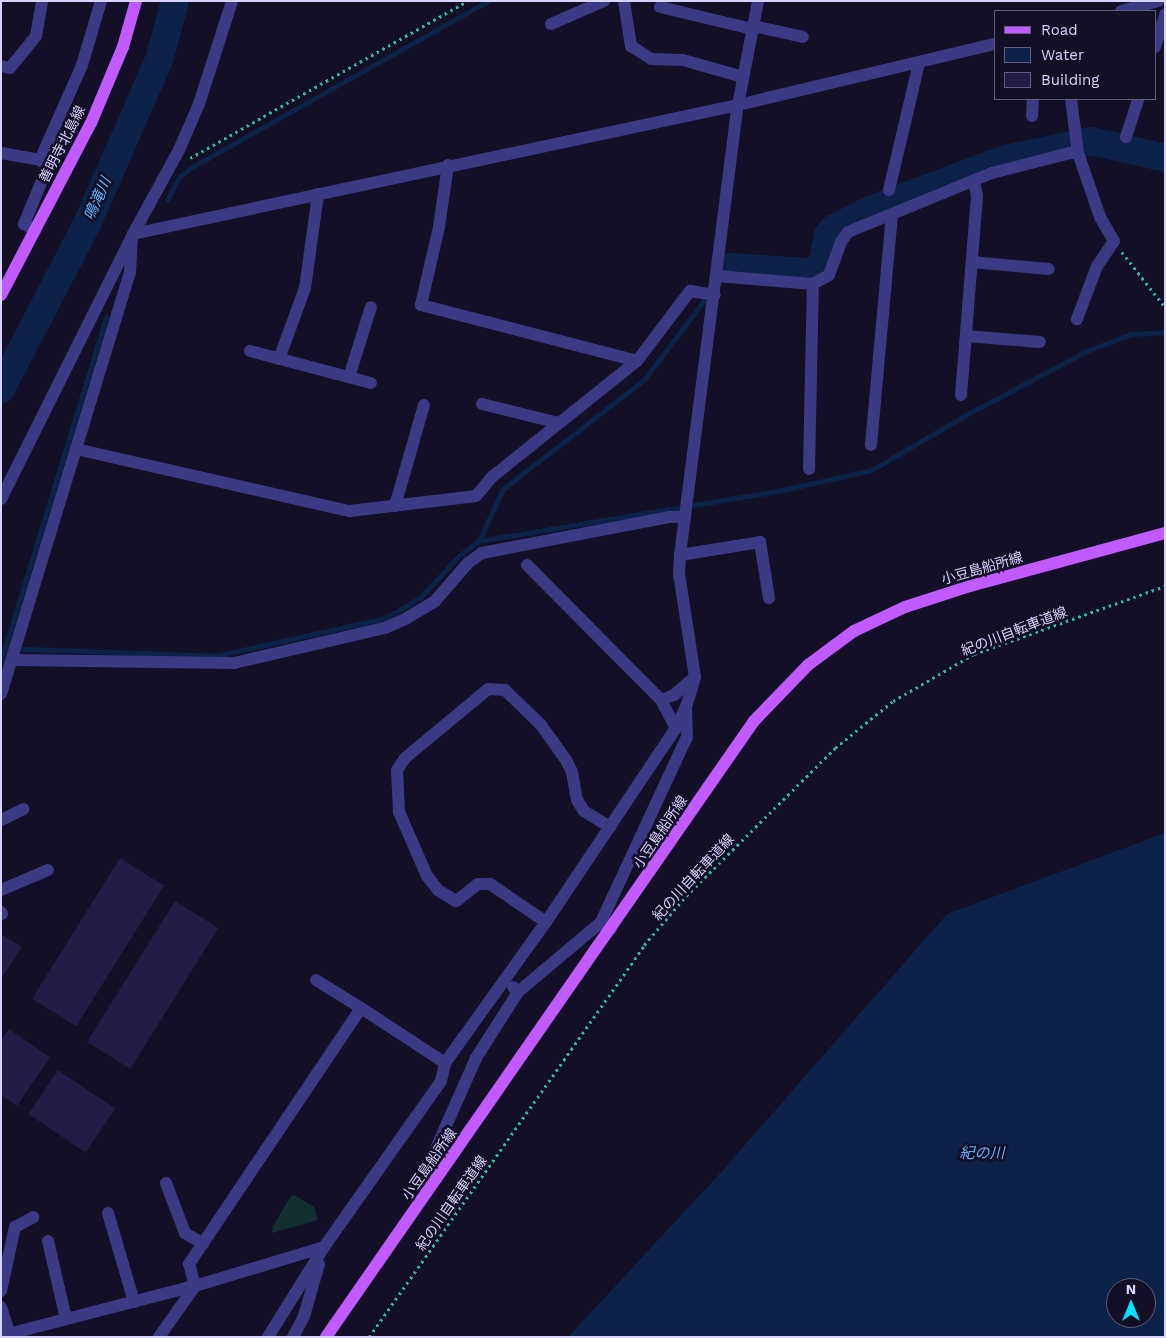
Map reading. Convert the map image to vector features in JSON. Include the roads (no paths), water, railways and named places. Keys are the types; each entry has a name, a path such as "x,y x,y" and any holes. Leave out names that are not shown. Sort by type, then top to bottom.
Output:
{"main road":[{"name":"善明寺北島線","path":"1,295 91,123 123,47 136,1"},
{"name":"小豆島船所線","path":"326,1337 437,1178 606,926 754,720 808,665 854,632 906,607 970,586 1165,533"}],"street":[{"path":"1,66 10,68 36,36 42,1"},
{"path":"40,160 82,65 101,1"},
{"path":"1,498 199,104 232,1"},
{"path":"551,24 604,1"},
{"path":"624,1 630,46 651,59 683,60 743,77"},
{"path":"268,1337 324,1247 441,1081 445,1063 505,982 546,922 676,728 686,707 695,677 678,574 738,105 758,1"},
{"path":"1124,10 1159,1"},
{"path":"660,7 802,37"},
{"path":"1156,44 1165,15"},
{"path":"133,234 448,165 738,105 994,44"},
{"path":"889,190 919,62"},
{"path":"1032,116 1033,100"},
{"path":"1071,100 1077,145 1100,217 1114,241 1098,266 1077,319"},
{"path":"1126,137 1138,100"},
{"path":"717,276 812,284 829,275 841,242 848,232 974,180 1070,153 1077,145"},
{"path":"1,152 40,160 48,166 24,224 35,230"},
{"path":"448,165 439,227 421,304 637,361"},
{"path":"961,395 977,196 974,180"},
{"path":"278,359 305,288 318,194"},
{"path":"871,445 892,214"},
{"path":"1,694 130,273 133,234"},
{"path":"972,262 1050,269"},
{"path":"809,469 812,284"},
{"path":"76,449 350,511 476,496 492,477 637,361 690,291 714,295"},
{"path":"349,377 371,307"},
{"path":"966,336 1040,342"},
{"path":"250,352 372,383"},
{"path":"482,404 559,423"},
{"path":"395,506 424,405"},
{"path":"14,653 234,663 385,628 435,601 468,564 482,553 685,515"},
{"path":"680,555 760,542 769,598"},
{"path":"527,565 661,700 676,728"},
{"path":"661,700 674,695 695,677"},
{"path":"546,922 490,884 478,884 456,902 438,890 428,876 399,812 398,770 401,764 488,689 505,690 541,725 566,760 572,772 577,800 584,811 610,827"},
{"path":"437,1178 430,1162 476,1058 518,992 606,926 687,737 686,707"},
{"path":"1,820 24,809"},
{"path":"1,890 48,870"},
{"path":"316,980 445,1063"},
{"path":"505,982 518,992"},
{"path":"195,1286 189,1264 361,1008"},
{"path":"166,1183 185,1233 203,1244"},
{"path":"108,1213 134,1302"},
{"path":"2,1284 15,1227 34,1217"},
{"path":"48,1241 66,1319"},
{"path":"1,1307 6,1335 195,1286 324,1247"},
{"path":"293,1337 304,1316 324,1247"},
{"path":"159,1337 195,1286"}],"water":[{"name":"紀の川","path":"1165,833 1165,1337 568,1337 723,1170 947,914"}],"waterway":[{"name":"鳴滝川","path":"1,389 86,226 159,60 175,1"},
{"path":"167,200 180,176 194,166 488,1"},
{"path":"729,267 806,272 816,270 822,264 828,235 834,228 872,209 1005,159 1091,141 1165,158"},
{"path":"479,541 503,489 644,380 703,302"},
{"path":"1,661 106,318"},
{"path":"1,648 215,656 386,618 421,597 459,556 479,541 783,490 872,470 966,415 1087,351 1131,334 1165,332"}]}
